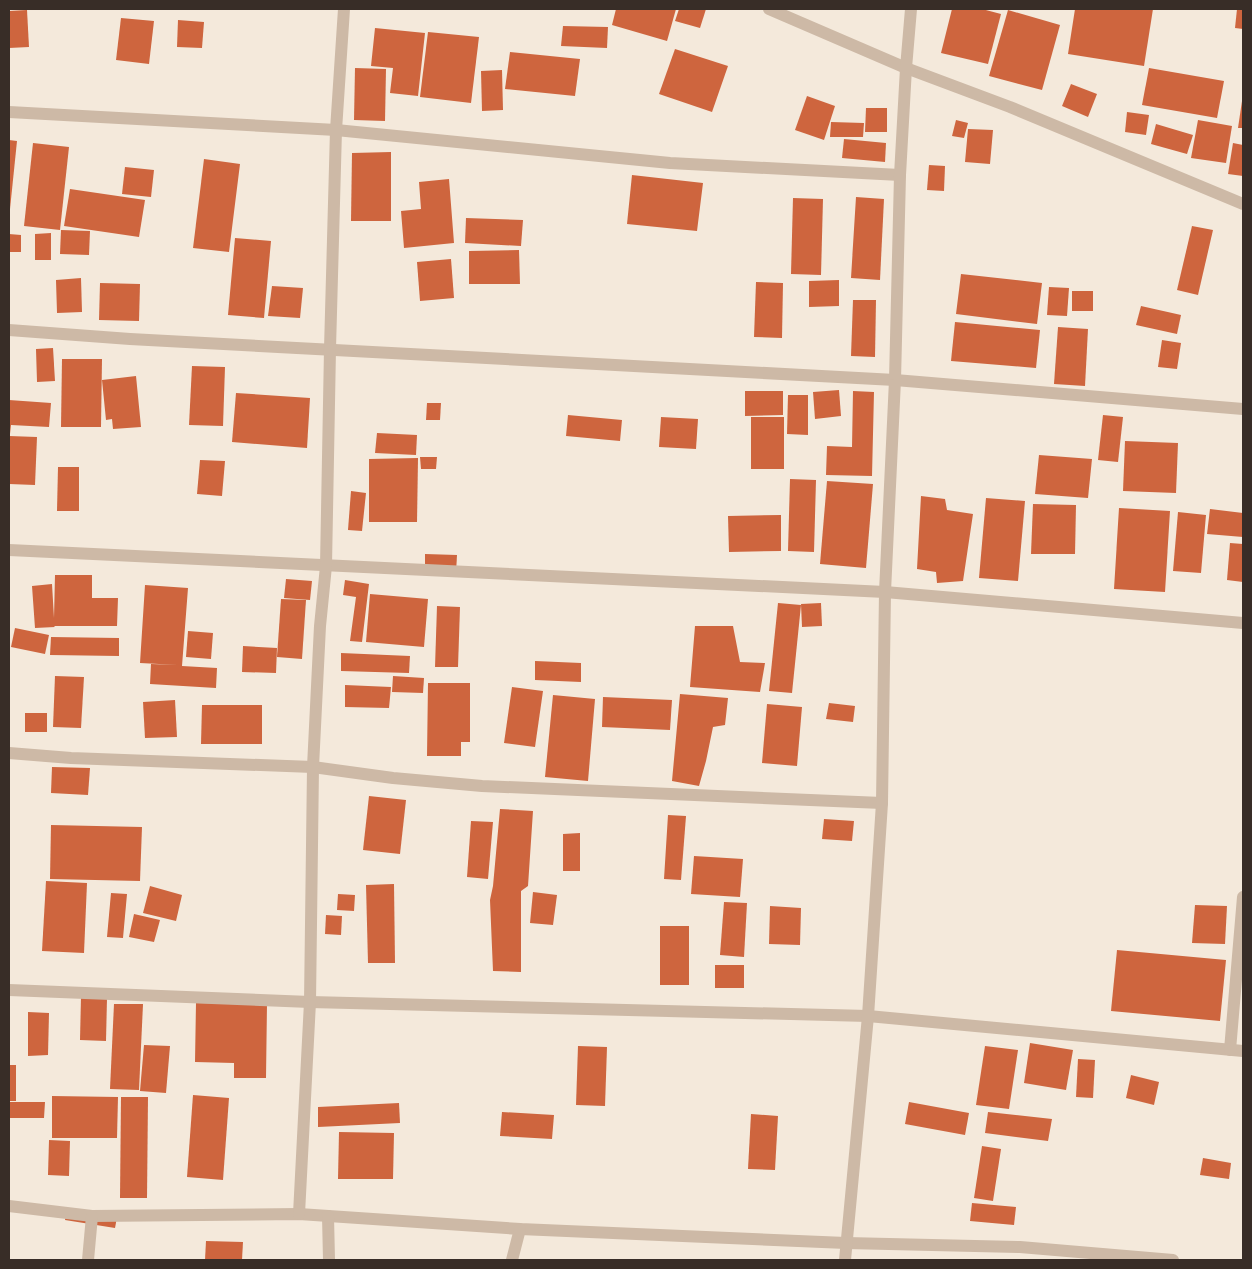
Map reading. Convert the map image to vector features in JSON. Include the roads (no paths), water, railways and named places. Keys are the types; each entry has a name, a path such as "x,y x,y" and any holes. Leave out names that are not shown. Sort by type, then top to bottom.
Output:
{"street":[{"path":"299,1214 310,1002 313,767 320,626 326,566 336,130 344,9"},
{"path":"769,9 906,68 1010,107 1243,204"},
{"path":"845,1260 868,1016 882,803 885,592 895,380 900,175 911,9"},
{"path":"9,112 336,130 670,164 900,175"},
{"path":"9,330 130,339 895,380 1243,409"},
{"path":"9,550 885,592 1243,623"},
{"path":"9,753 71,758 313,767 393,778 482,786 882,803"},
{"path":"1230,1050 1243,897"},
{"path":"9,990 310,1002 868,1016 1243,1051"},
{"path":"9,1206 92,1216 299,1214 520,1229 846,1243 1020,1247 1173,1260"},
{"path":"88,1260 92,1216"},
{"path":"328,1216 329,1260"},
{"path":"512,1260 520,1229"}]}
